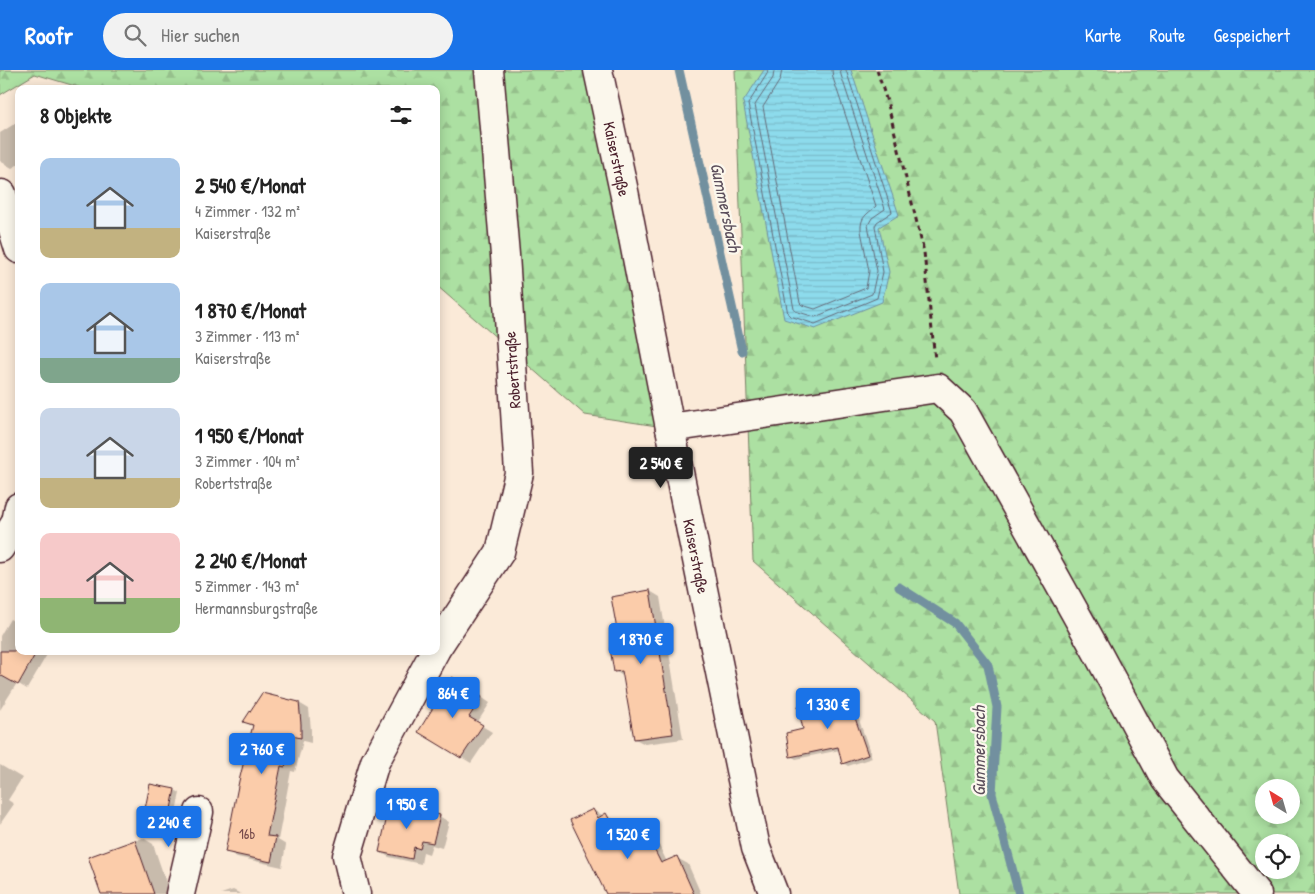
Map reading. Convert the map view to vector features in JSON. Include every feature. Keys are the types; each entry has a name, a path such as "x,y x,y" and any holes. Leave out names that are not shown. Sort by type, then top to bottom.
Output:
{"street":[{"name":"Robertstraße","path":"440,644 500,552 519,473 505,255 489,70"},
{"name":"Kaiserstraße","path":"598,70 756,848 774,894"},
{"path":"2,194 15,236"},
{"path":"670,428 938,388 962,411 1097,652 1165,779 1256,894"},
{"path":"0,548 15,524"},
{"name":"Robertstraße","path":"356,894 347,856 375,762 433,655"},
{"path":"180,894 199,812"}],"path":[{"path":"877,70 888,105 924,252 938,388"}],"green space":[{"path":"0,70 598,70 670,428 585,415 440,288 440,85 72,85 35,74 0,95"},
{"path":"735,70 1315,70 1315,894 959,894 935,721 753,561"}],"water":[{"path":"764,70 851,70 899,215 879,227 889,272 882,302 815,329 784,319 743,102"}],"building":[{"path":"650,590 673,734 634,739 622,671 614,672 610,648 620,646 611,597"},
{"path":"0,651 15,651 15,655 35,655 18,685 0,675"},
{"path":"452,677 482,697 469,717 483,725 461,758 418,732"},
{"path":"262,693 299,702 301,724 301,738 292,736 285,767 281,766 267,836 276,837 271,862 225,852 239,781 253,725 243,722"},
{"path":"847,695 868,755 842,764 838,747 790,757 786,733 803,729 798,707"},
{"path":"150,784 175,789 170,814 145,809"},
{"path":"390,803 440,815 433,843 422,841 420,849 414,847 412,859 379,852"},
{"path":"593,809 598,818 606,813 621,841 644,829 661,863 677,856 694,894 606,894 570,820"},
{"path":"135,840 154,894 101,894 88,857"}],"waterway":[{"name":"Gummersbach","path":"679,70 742,351"},
{"name":"Gummersbach","path":"899,587 955,623 988,665 997,707 992,794 1019,894"}]}
